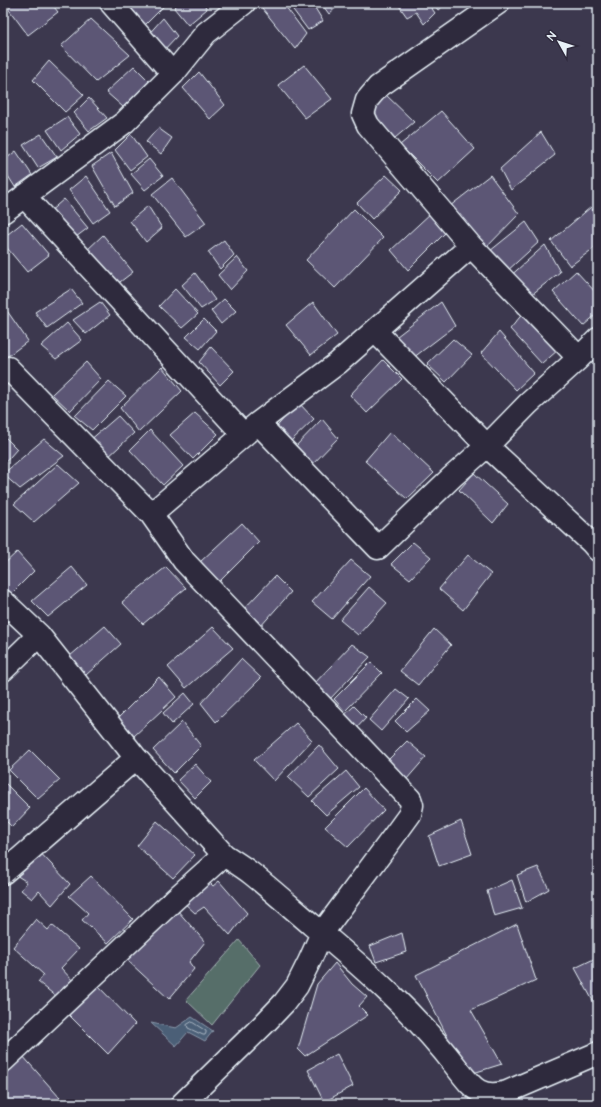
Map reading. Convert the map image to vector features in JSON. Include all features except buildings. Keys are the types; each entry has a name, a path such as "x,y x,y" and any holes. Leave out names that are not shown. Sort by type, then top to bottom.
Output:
{"street":[{"path":"112,3 174,74"},
{"path":"3,212 125,122 174,74 206,33 244,3"},
{"path":"498,3 378,86 367,100 363,114 368,125 471,246 580,358"},
{"path":"24,196 251,429 378,548 452,477 487,446 528,404 580,358 598,339"},
{"path":"151,514 251,429 338,363 471,246"},
{"path":"375,330 487,446 592,542 598,550"},
{"path":"3,373 8,368 151,514 184,561 410,799 412,805 410,814 322,933 310,962 297,986 284,1003 182,1104"},
{"path":"3,601 39,635 136,758 224,855 250,873 348,955 412,1015 475,1088 480,1099 507,1092 598,1053"},
{"path":"3,670 39,635"},
{"path":"3,873 136,758"},
{"path":"3,1061 175,899 224,855"}],"green space":[{"path":"239,940 260,965 212,1025 186,1000"}],"water":[{"path":"192,1017 213,1031 205,1041 188,1032 176,1046 151,1023 176,1028"}]}
